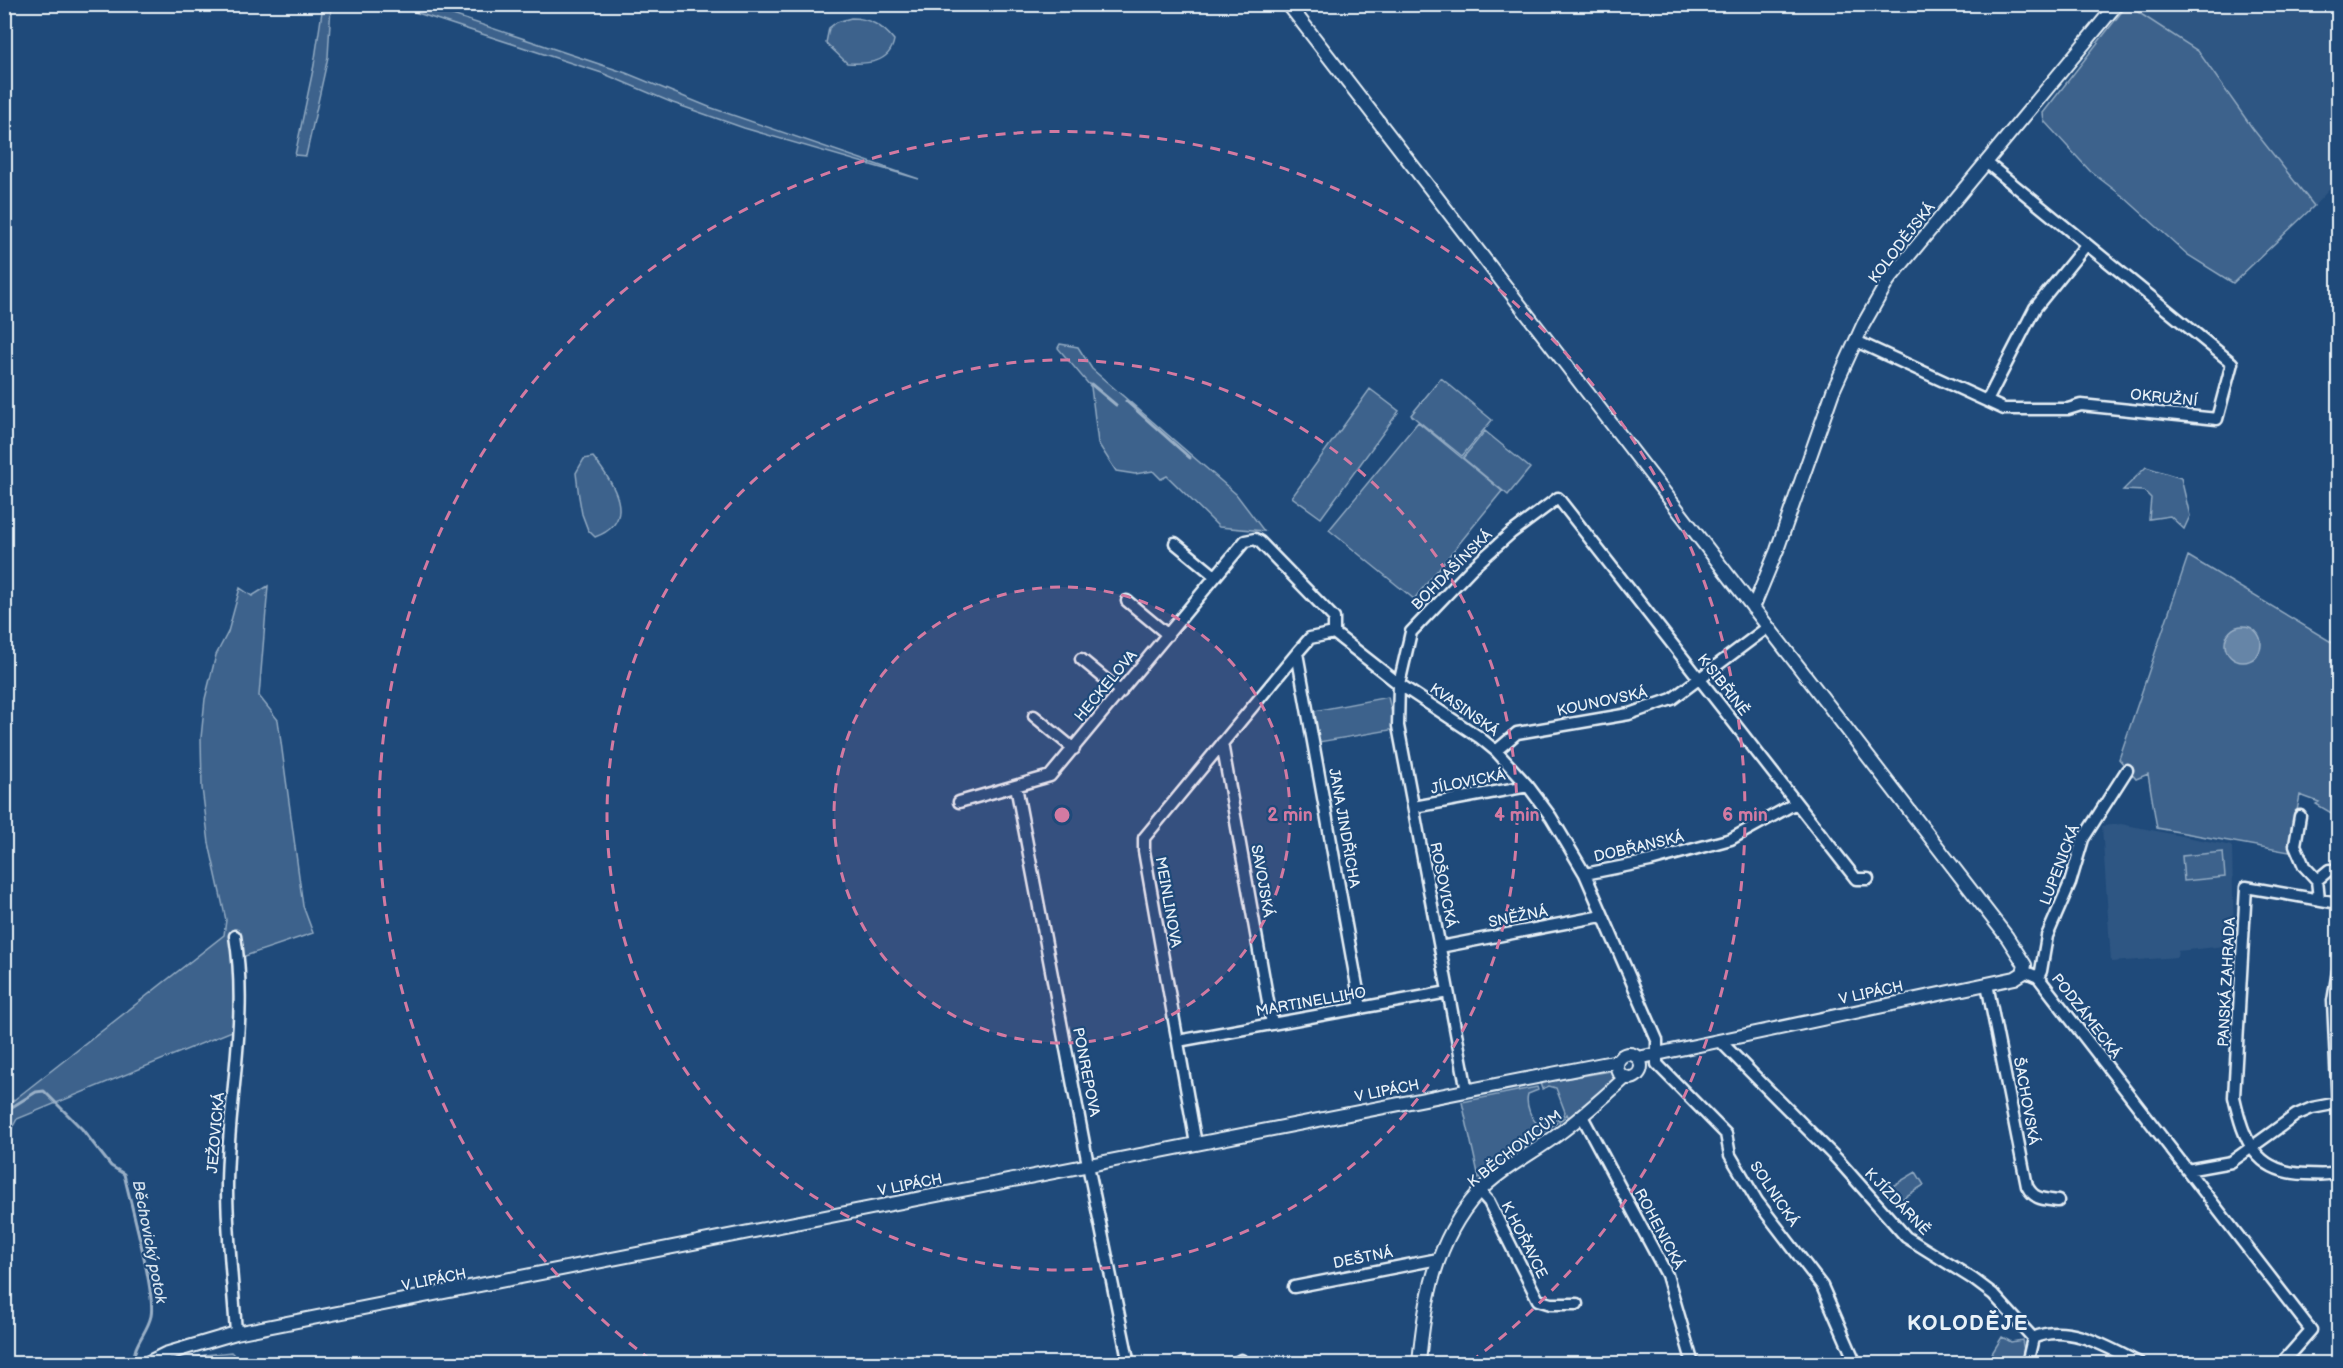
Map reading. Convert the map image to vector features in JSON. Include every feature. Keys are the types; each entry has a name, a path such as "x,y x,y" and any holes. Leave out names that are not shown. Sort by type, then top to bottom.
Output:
{"street":[{"path":"1288,4 2007,937 2024,961 2024,971"},
{"name":"KOLODĚJSKÁ","path":"1753,608 1778,550 1833,392 1856,341 1888,281 2116,4"},
{"name":"OKRUŽNÍ","path":"1856,341 2004,409 2068,409 2081,405 2217,419 2232,363 1987,163"},
{"path":"1987,401 2035,308 2086,245"},
{"name":"K SIBŘINĚ","path":"1558,498 1856,879 1868,879"},
{"name":"BOHDAŠÍNSKÁ","path":"1399,684 1411,632 1511,533 1558,498"},
{"name":"HECKELOVA","path":"959,802 1050,777 1245,541 1255,539 1260,542 1301,581 1334,618 1334,633"},
{"path":"1175,543 1215,576"},
{"path":"1127,601 1168,635"},
{"name":"KOUNOVSKÁ","path":"1496,751 1517,733 1629,714 1655,707 1672,699 1700,680 1768,627"},
{"name":"KVASINSKÁ","path":"1334,633 1399,684 1496,751 1528,786 1551,817 1585,874 1657,1040 1654,1054"},
{"name":"MEINLINOVA","path":"1196,1144 1143,843 1147,832 1297,652 1310,638 1334,633"},
{"name":"JANA JINDŘICHA","path":"1297,652 1361,1008"},
{"path":"1081,659 1121,692"},
{"name":"ROŠOVICKÁ","path":"1399,684 1398,720 1467,1091"},
{"path":"1034,716 1074,749"},
{"name":"SAVOJSKÁ","path":"1222,743 1272,1024"},
{"name":"LUPENICKÁ","path":"2038,977 2044,960 2046,936 2055,922 2083,839 2127,770"},
{"name":"PONREPOVA","path":"1016,786 1088,1164 1129,1364"},
{"name":"JÍLOVICKÁ","path":"1414,807 1528,786"},
{"name":"DOBŘANSKÁ","path":"1585,874 1660,859 1731,839 1796,803"},
{"path":"2300,816 2295,845 2304,866 2317,880 2319,899"},
{"path":"2317,880 2329,870 2338,870"},
{"name":"PANSKÁ ZAHRADA","path":"2251,1148 2240,1125 2234,1097 2246,887 2338,903"},
{"name":"SNĚŽNÁ","path":"1440,947 1602,916"},
{"name":"JEŽOVICKÁ","path":"235,936 240,964 239,1035 227,1186 236,1333"},
{"name":"PODZÁMECKÁ","path":"2024,971 2038,977 2311,1330 2280,1364"},
{"name":"V LIPÁCH","path":"1639,1061 1654,1054 2015,978 2024,971"},
{"path":"2187,1170 2231,1162 2296,1114 2312,1108 2338,1105 2333,1001 2338,971"},
{"name":"ŠACHOVSKÁ","path":"1987,984 2027,1186 2031,1194 2039,1198 2058,1201"},
{"name":"MARTINELLIHO","path":"1178,1041 1448,992"},
{"name":"K JÍZDÁRNĚ","path":"1720,1041 1837,1159 1906,1237 1980,1284 2033,1338"},
{"path":"1625,1054 1639,1061 1636,1075 1626,1077 1618,1071 1618,1061 1625,1054"},
{"name":"SOLNICKÁ","path":"1654,1054 1663,1072 1726,1134 1730,1155 1757,1201 1822,1286 1856,1364"},
{"name":"V LIPÁCH","path":"145,1364 208,1340 236,1333 1618,1061"},
{"name":"K BĚCHOVICŮM","path":"1419,1364 1422,1321 1438,1259 1460,1216 1480,1192 1582,1116 1626,1077"},
{"name":"ROHENICKÁ","path":"1582,1116 1667,1275 1693,1364"},
{"path":"2251,1148 2270,1167 2283,1172 2338,1172"},
{"name":"K HOŘAVCE","path":"1480,1192 1489,1202 1538,1300 1551,1304 1577,1304"},
{"name":"DEŠTNÁ","path":"1294,1287 1438,1259"},
{"path":"2027,1364 2033,1338 2045,1332 2079,1336 2141,1364"}],"shaded area":[{"path":"323,5 331,5 328,57 306,156 295,155 314,65"},
{"path":"393,5 423,5 626,73 709,107 919,179 744,128 673,103 602,73"},
{"path":"2127,5 2333,5 2338,12 2338,180 2314,206 2253,129 2198,51"},
{"path":"2127,5 2198,51 2253,129 2314,206 2233,283 2188,255 2125,198 2090,171 2044,121 2043,113"},
{"path":"851,18 870,21 890,35 894,40 888,54 876,61 847,63 826,43 829,28 837,22"},
{"path":"1060,344 1078,347 1092,369 1236,494 1264,531 1219,527 1167,476 1161,479 1153,471 1135,474 1116,471 1098,443 1091,387 1058,348"},
{"path":"1441,378 1492,420 1462,456 1411,415"},
{"path":"1370,389 1399,411 1321,518 1292,497"},
{"path":"1418,422 1502,491 1414,599 1329,530"},
{"path":"1485,431 1530,468 1508,495 1463,458"},
{"path":"593,457 614,489 619,511 616,521 608,530 595,537 588,530 582,514 576,473 584,459"},
{"path":"2146,467 2181,478 2190,516 2184,529 2170,516 2149,519 2151,498 2144,491 2123,490"},
{"path":"2188,556 2338,646 2338,817 2316,804 2319,802 2300,795 2289,852 2157,828 2148,774 2136,779 2119,759"},
{"path":"268,586 259,696 278,720 303,906 313,933 242,957 237,1029 17,1119 5,1141 5,1107 224,935 226,920 209,843 202,788 201,738 205,699 216,655 228,632 240,588 252,596"},
{"path":"2243,626 2256,631 2261,644 2256,657 2243,662 2230,657 2225,644 2230,631"},
{"path":"1388,697 1396,729 1319,742 1314,711"},
{"path":"2121,824 2232,846 2234,945 2178,951 2177,957 2111,962 2102,826"},
{"path":"2223,852 2225,877 2184,881 2182,856"},
{"path":"1617,1070 1619,1076 1569,1118 1567,1114 1479,1178 1462,1102 1537,1087 1538,1090 1528,1094 1527,1102 1531,1116 1540,1125 1561,1118 1565,1112 1556,1088 1549,1086 1542,1089 1540,1083"},
{"path":"1916,1172 1924,1185 1897,1202 1889,1188"},
{"path":"2002,1337 2011,1342 2022,1340 2024,1350 2021,1363 1986,1363"},
{"path":"231,1352 243,1363 178,1363 205,1355"}],"waterway":[{"path":"1091,384 1116,405"},
{"path":"1126,401 1190,458"},
{"name":"Běchovický potok","path":"4,1112 36,1092 44,1091 82,1129 111,1166 124,1174 152,1304 151,1316 135,1351 134,1364"}],"district":[{"name":"KOLODĚJE","path":"1968,1323"}]}
